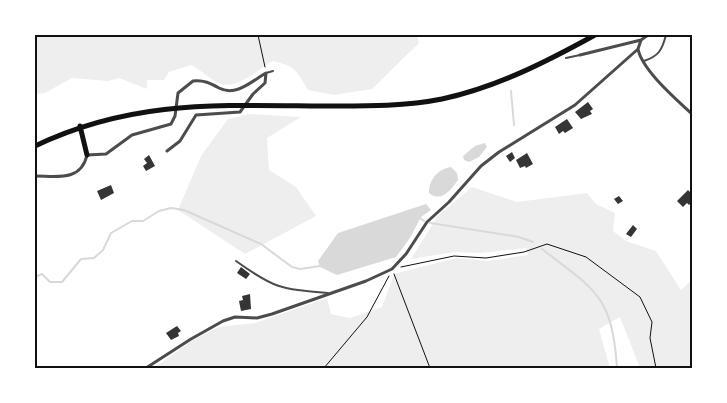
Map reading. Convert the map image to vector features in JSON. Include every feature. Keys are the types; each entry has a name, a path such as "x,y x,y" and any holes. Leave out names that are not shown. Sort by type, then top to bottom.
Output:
{"main road":[{"path":"35,146 80,126 160,109 207,105 394,104 441,99 506,79 546,62 595,35"},
{"path":"80,126 88,155"}],"street":[{"path":"580,55 641,40 648,35"},
{"path":"146,368 211,327 235,317 265,316 331,293 392,268 406,254 427,222 482,166 499,152 575,105 638,49 641,40"},
{"path":"638,49 660,83 692,114"},
{"path":"167,151 180,141 194,117 199,113 235,114 242,111 253,94 265,84 266,73"},
{"path":"35,176 59,178 73,175 84,166 88,155 106,154 132,135 171,124 175,116 178,93 193,81 207,81 222,89 234,91 266,73"}],"lane":[{"path":"644,61 656,57 661,52 666,35"},
{"path":"566,58 580,55"},
{"path":"266,73 273,71"},
{"path":"236,261 267,283 283,289 331,293"}],"path":[{"path":"258,35 266,73"},
{"path":"392,268 454,256 486,258 524,252 547,244 586,257 640,297 652,322 650,338 656,368"},
{"path":"324,368 367,317 392,268"},
{"path":"392,268 430,368"}],"shaded area":[{"path":"35,35 417,35 419,43 372,89 334,95 308,90 295,70 273,61 246,79 224,85 191,65 169,72 164,80 147,80 147,89 119,78 108,81 72,78 45,93 35,94"},
{"path":"248,114 301,117 267,138 269,170 296,187 316,216 245,254 178,210 201,156 228,119"},
{"path":"485,143 487,147 479,157 469,162 464,160 463,156 475,146"},
{"path":"451,167 457,173 458,180 442,196 433,196 429,193 429,188 435,175"},
{"path":"472,187 517,202 587,193 596,204 615,213 613,231 626,241 656,251 681,290 692,280 692,368 640,368 620,317 599,329 610,368 154,368 193,340 219,327 255,323 327,298 331,314 350,318 382,307 394,274 457,258 488,261 528,255 526,248 482,253 454,252 411,259 437,217"},
{"path":"426,204 431,210 421,217 410,238 396,257 337,275 320,267 318,261 338,233"}],"building":[{"path":"588,102 593,109 590,111 592,114 581,119 575,112"},
{"path":"567,119 573,128 559,134 555,127"},
{"path":"512,152 515,158 510,162 506,156"},
{"path":"527,153 533,164 526,168 525,166 520,168 516,160"},
{"path":"149,155 155,166 146,171 143,166 147,163 144,159"},
{"path":"111,185 114,193 101,200 97,191"},
{"path":"688,190 692,194 690,199 692,202 689,205 687,203 683,207 677,201"},
{"path":"619,196 623,201 618,204 614,199"},
{"path":"633,225 637,229 631,237 626,234"},
{"path":"241,267 250,274 246,279 237,273"},
{"path":"250,294 251,309 241,311 239,301 243,300 242,296"},
{"path":"177,326 181,331 178,333 179,336 171,340 166,333"}],"waterway":[{"path":"511,91 514,125"},
{"path":"35,277 42,274 50,282 62,282 81,259 94,258 103,250 111,233 132,221 143,221 159,211 171,208 184,210 261,244 292,267 300,269 320,266"},
{"path":"420,218 424,221"},
{"path":"430,223 519,237 533,242"},
{"path":"542,249 576,275 598,297 611,325 617,368"}]}
